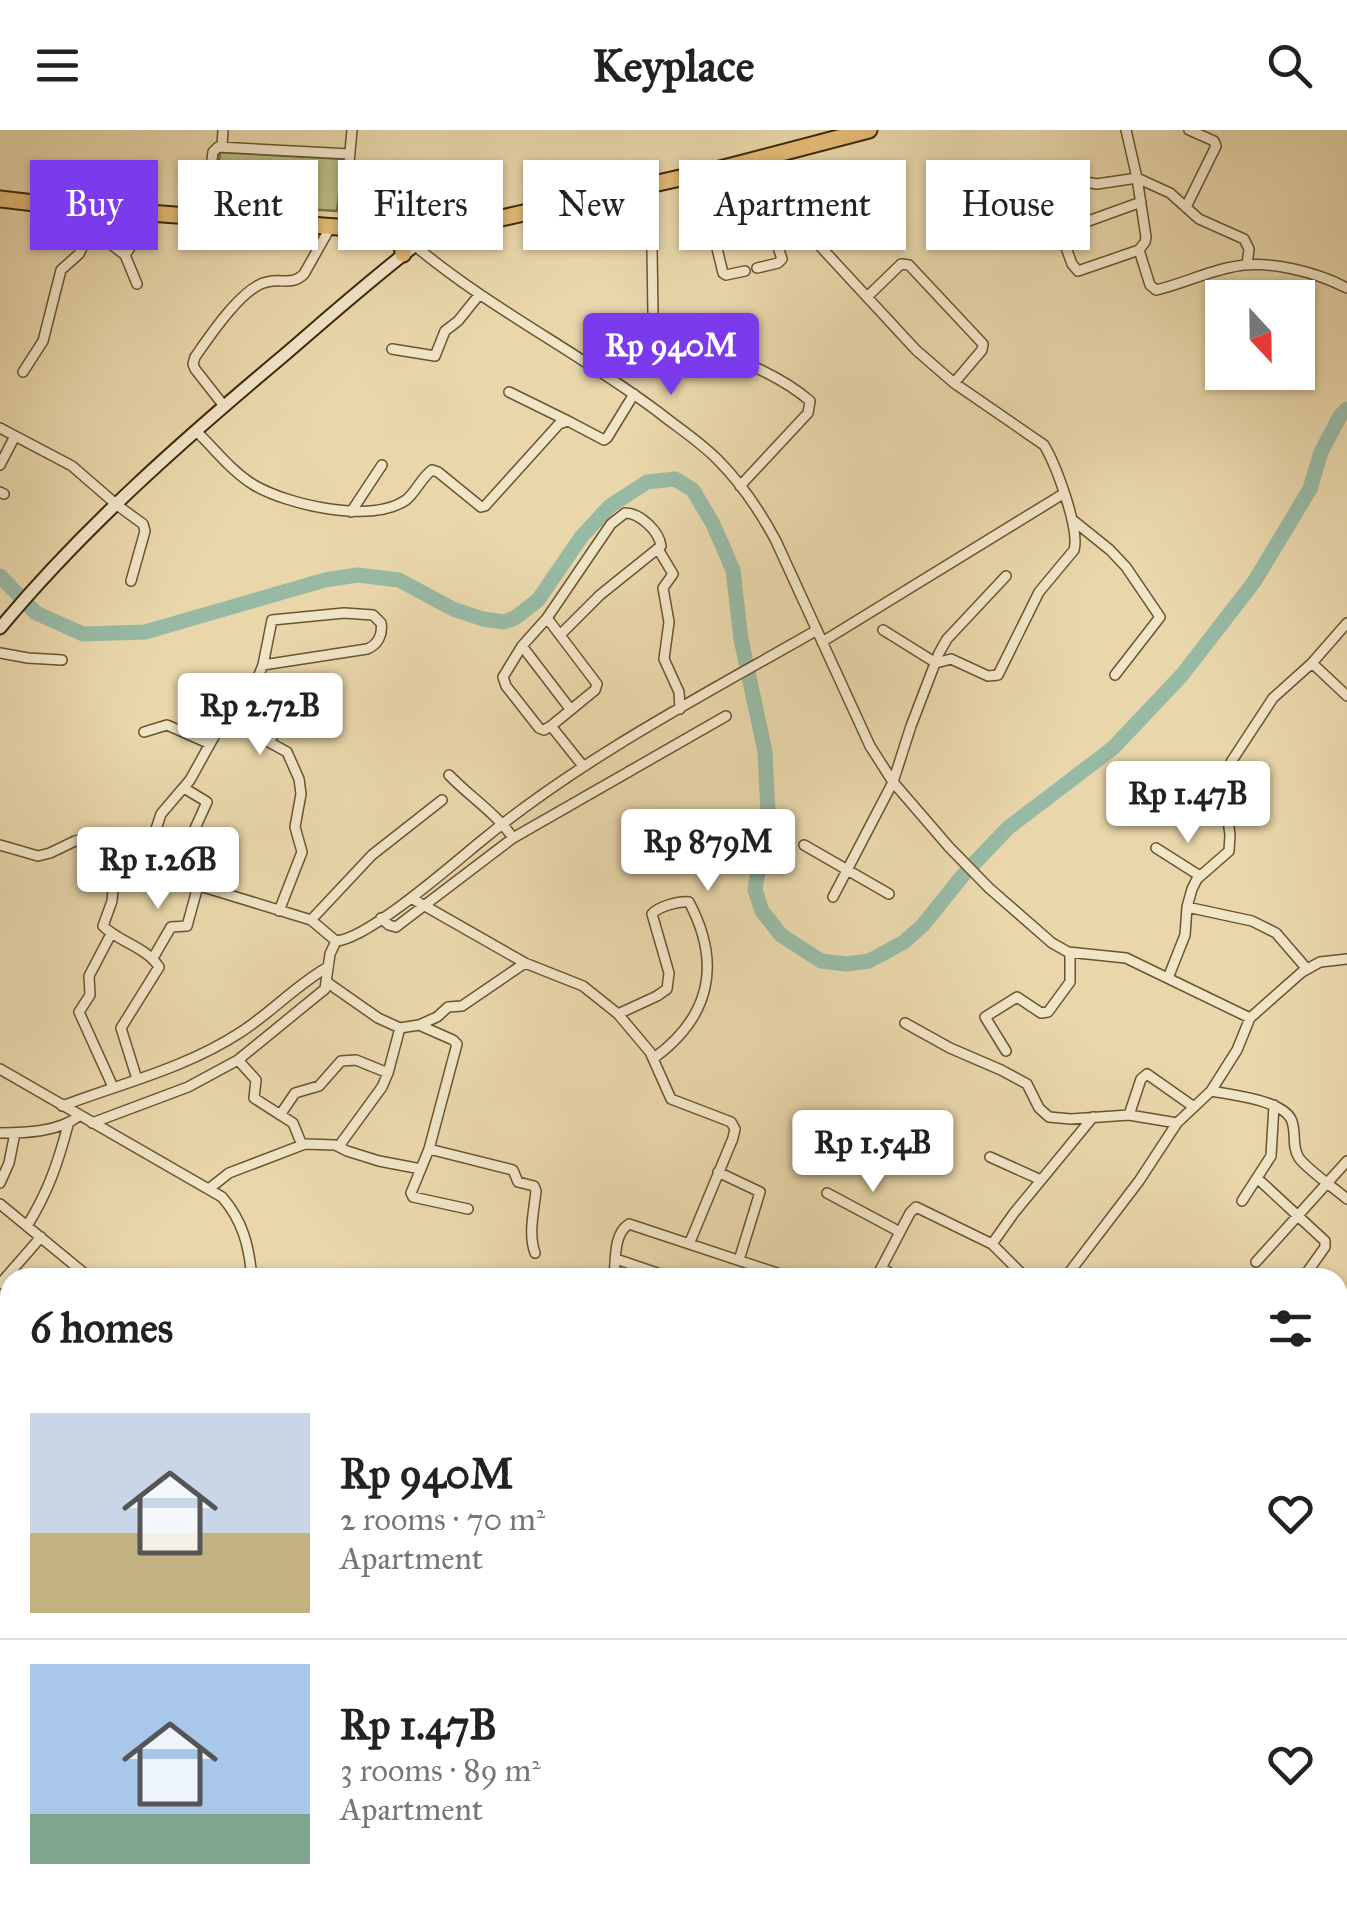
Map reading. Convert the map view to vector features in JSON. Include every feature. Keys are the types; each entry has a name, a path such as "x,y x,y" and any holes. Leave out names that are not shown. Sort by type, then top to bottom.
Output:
{"highway":[{"path":"756,160 868,130"},
{"path":"0,199 30,202"},
{"path":"318,225 337,227"}],"street":[{"path":"222,146 223,130"},
{"path":"224,406 196,370 195,357 219,322 256,286 268,281 298,280 337,227 352,130"},
{"path":"1067,250 1078,271 1139,250 1146,237 1126,130"},
{"path":"1186,206 1216,146 1214,141 1188,130"},
{"path":"213,160 214,152 222,146 350,154"},
{"path":"1090,183 1137,178 1170,193 1199,219 1244,239 1249,249 1247,264"},
{"path":"1090,220 1141,202"},
{"path":"23,372 43,341 61,270 81,250"},
{"path":"118,250 125,255 137,284"},
{"path":"125,255 128,250"},
{"path":"2,626 117,505 196,431 409,250 634,394 718,460 758,509 776,540 870,746 893,782 989,888 1052,943 1070,952 1126,958 1250,1018"},
{"path":"652,250 653,314 660,328 794,387 810,401 808,413 740,486"},
{"path":"717,250 726,275 745,272"},
{"path":"758,268 782,259 779,250"},
{"path":"824,250 916,350 954,384 1044,445 1074,520 1074,550 1038,592 1001,672 988,676 951,659 936,663 884,630"},
{"path":"1139,250 1150,285 1156,290 1247,264 1304,272 1347,288"},
{"path":"867,297 901,264 909,265 982,344 982,350 954,384"},
{"path":"392,349 435,356 446,331 479,295"},
{"path":"509,392 604,440 634,394"},
{"path":"196,431 253,485 278,497 350,512 372,511 406,500 432,470 483,507 557,426 568,420"},
{"path":"0,428 72,466 146,528 131,580"},
{"path":"0,465 15,436"},
{"path":"350,512 382,465"},
{"path":"822,642 1063,494"},
{"path":"547,618 560,635 598,684 544,730 538,728 504,683 506,671 621,514 633,513 658,534 658,549 600,595 560,635"},
{"path":"1074,520 1126,567 1160,617 1115,675"},
{"path":"658,549 673,574 663,585 668,622 663,654 679,692 680,709"},
{"path":"833,897 893,782 916,713 948,639 1006,576"},
{"path":"238,725 263,665 270,622 274,619 350,613 373,615 381,623 380,637 367,649 263,665"},
{"path":"1168,978 1185,936 1189,895 1200,876 1228,851 1230,834 1223,782 1230,762 1274,698 1345,629"},
{"path":"0,845 38,856 92,837 164,849 187,882 311,920 336,940 351,937 411,898 502,824 584,766 817,630"},
{"path":"522,646 570,710"},
{"path":"0,653 62,660"},
{"path":"1312,663 1347,696"},
{"path":"270,741 286,712 305,702"},
{"path":"381,918 396,927 512,838 726,716"},
{"path":"150,847 161,814 184,788 221,724 238,725 287,752 301,785 295,827 302,852 279,911"},
{"path":"144,732 167,725 210,744"},
{"path":"551,726 584,766"},
{"path":"449,775 512,838"},
{"path":"184,788 207,802 192,835"},
{"path":"311,920 372,855 442,800"},
{"path":"118,841 112,901 103,924 111,934 153,958 158,968 121,1028 137,1079"},
{"path":"804,845 889,894"},
{"path":"1156,848 1200,876"},
{"path":"153,958 171,927 187,926 198,886"},
{"path":"411,898 525,962 583,986 618,1014 654,1058 671,1099 734,1125 733,1138 690,1242"},
{"path":"618,1014 667,990 669,973 652,914 656,909 689,902 708,962 706,986 683,1032 654,1058"},
{"path":"1187,907 1252,921 1276,932 1307,969"},
{"path":"111,934 89,976 90,995 79,1012 113,1087"},
{"path":"92,1123 188,1087 238,1060 315,999 328,983 336,940"},
{"path":"1006,1051 985,1017 1017,998 1045,1013 1070,982 1070,952"},
{"path":"1073,1268 1178,1123 1211,1091 1250,1018 1307,969 1320,962 1347,959"},
{"path":"328,983 378,1018 400,1028 419,1025 448,1007 462,1006 525,962"},
{"path":"62,1106 195,1058 240,1033 308,979 328,968"},
{"path":"905,1023 1027,1084 1039,1108 1049,1117 1129,1115 1178,1123"},
{"path":"419,1025 453,1040 458,1047 429,1150 411,1193 413,1197 468,1209"},
{"path":"338,1146 379,1092 400,1028"},
{"path":"238,1060 256,1080 254,1098 296,1126 302,1145"},
{"path":"280,1115 295,1093 319,1086 341,1061 356,1060 388,1073"},
{"path":"0,1069 222,1197 244,1230 251,1268"},
{"path":"1129,1115 1146,1074 1194,1108"},
{"path":"1211,1091 1285,1110 1291,1118 1299,1158 1347,1199"},
{"path":"1242,1201 1271,1156 1274,1105"},
{"path":"0,1134 68,1124 79,1116"},
{"path":"992,1244 1093,1117"},
{"path":"27,1226 46,1195 68,1124"},
{"path":"0,1183 15,1133"},
{"path":"210,1188 229,1173 302,1145 338,1146 375,1160 421,1169"},
{"path":"429,1150 513,1170 518,1182 535,1187 530,1239 535,1253"},
{"path":"990,1157 1041,1180"},
{"path":"1256,1262 1347,1162"},
{"path":"718,1172 760,1192 738,1260"},
{"path":"1257,1178 1326,1244 1310,1268"},
{"path":"827,1194 900,1232"},
{"path":"0,1204 78,1268"},
{"path":"881,1268 911,1210 918,1207 992,1244 1016,1268"},
{"path":"615,1268 618,1236 629,1224 762,1268"},
{"path":"14,1268 41,1237"},
{"path":"616,1258 644,1268"}],"green space":[{"path":"220,152 344,159 338,160 337,211 318,210 318,160 219,160"}],"waterway":[{"path":"0,576 36,613 83,634 145,632 325,580 357,575 399,580 453,609 504,622 538,600 582,536 610,506 647,482 675,479 693,490 733,570 741,639 765,752 768,812 755,890 762,911 781,935 821,961 846,964 869,961 904,942 1008,828 1113,748 1182,675 1254,582 1310,489 1321,452 1347,409"}]}
